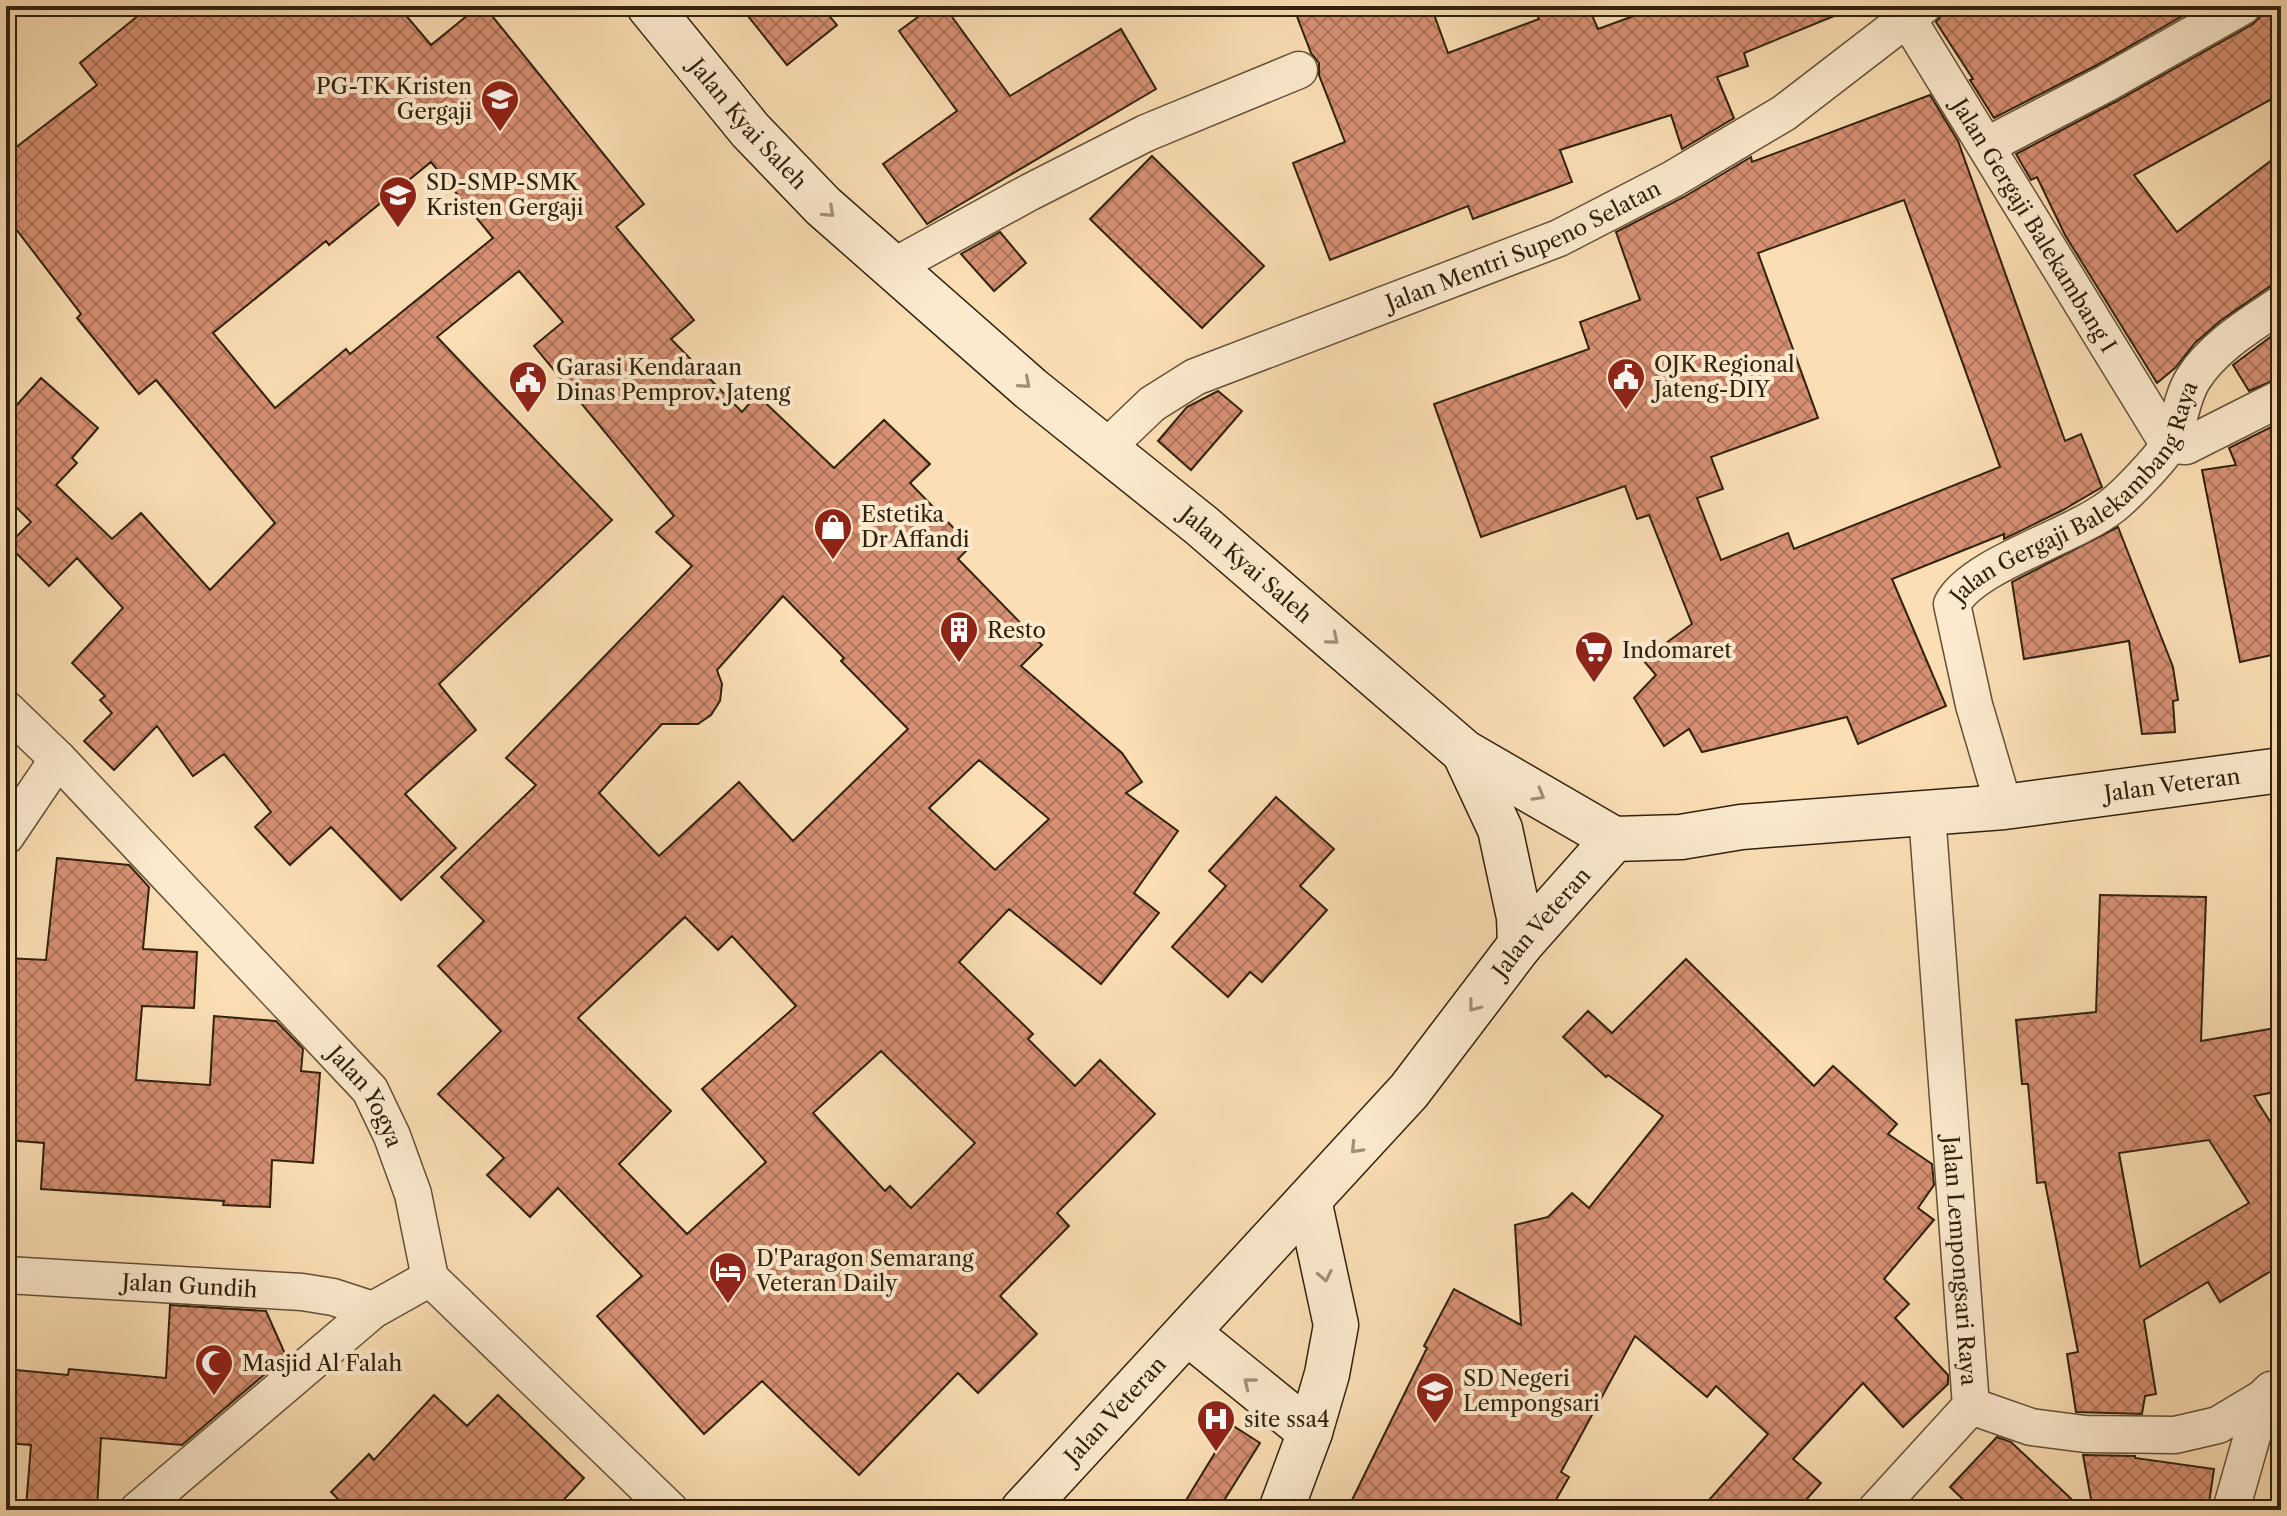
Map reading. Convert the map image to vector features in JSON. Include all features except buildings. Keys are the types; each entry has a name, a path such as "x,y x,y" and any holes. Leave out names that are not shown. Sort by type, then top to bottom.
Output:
{"main road":[{"name":"Jalan Kyai Saleh","path":"649,6 750,130 823,206 1031,389 1243,561 1464,752 1614,839"},
{"path":"1464,752 1500,829 1519,917 1520,945"},
{"name":"Jalan Veteran","path":"1023,1510 1409,1091 1520,945 1614,839 1681,837 1741,827 2004,807 2281,770"},
{"path":"1281,1510 1310,1432 1327,1374 1336,1325 1309,1200"},
{"path":"1188,1333 1310,1432"}],"street":[{"path":"1986,146 2105,84 2243,6"},
{"name":"Jalan Gergaji Balekambang I","path":"1911,10 1986,146 2169,445"},
{"name":"Jalan Mentri Supeno Selatan","path":"1106,448 1152,404 1195,377 1559,238 1673,179 1784,113 1911,10"},
{"path":"891,268 1146,133 1299,70"},
{"name":"Jalan Gergaji Balekambang Raya","path":"2004,807 1974,705 1952,604 1958,592 1977,576 2089,522 2114,505 2169,445 2191,381 2221,347 2281,304"},
{"path":"2169,445 2186,446 2281,398"},
{"name":"Jalan Yogya","path":"6,709 58,759 370,1090 392,1136 413,1194 430,1278"},
{"path":"6,836 58,759"},
{"name":"Jalan Lempongsari Raya","path":"1927,814 1971,1406 2045,1429 2085,1434 2175,1435 2218,1425 2275,1400"},
{"name":"Jalan Gundih","path":"6,1275 302,1292 333,1297 373,1310"},
{"path":"138,1510 373,1310 430,1278 670,1510"},
{"path":"2231,1510 2275,1400"},
{"path":"1876,1510 1971,1406"}],"place":[{"name":"PG-TK Kristen Gergaji","path":"500,133"},
{"name":"SD-SMP-SMK Kristen Gergaji","path":"398,229"},
{"name":"OJK Regional Jateng-DIY","path":"1626,411"},
{"name":"Garasi Kendaraan Dinas Pemprov. Jateng","path":"528,414"},
{"name":"Estetika Dr Affandi","path":"833,561"},
{"name":"Resto","path":"959,664"},
{"name":"Indomaret","path":"1594,684"},
{"name":"D'Paragon Semarang Veteran Daily","path":"728,1305"},
{"name":"Masjid Al Falah","path":"214,1397"},
{"name":"SD Negeri Lempongsari","path":"1435,1425"},
{"name":"site ssa4","path":"1216,1453"}]}
